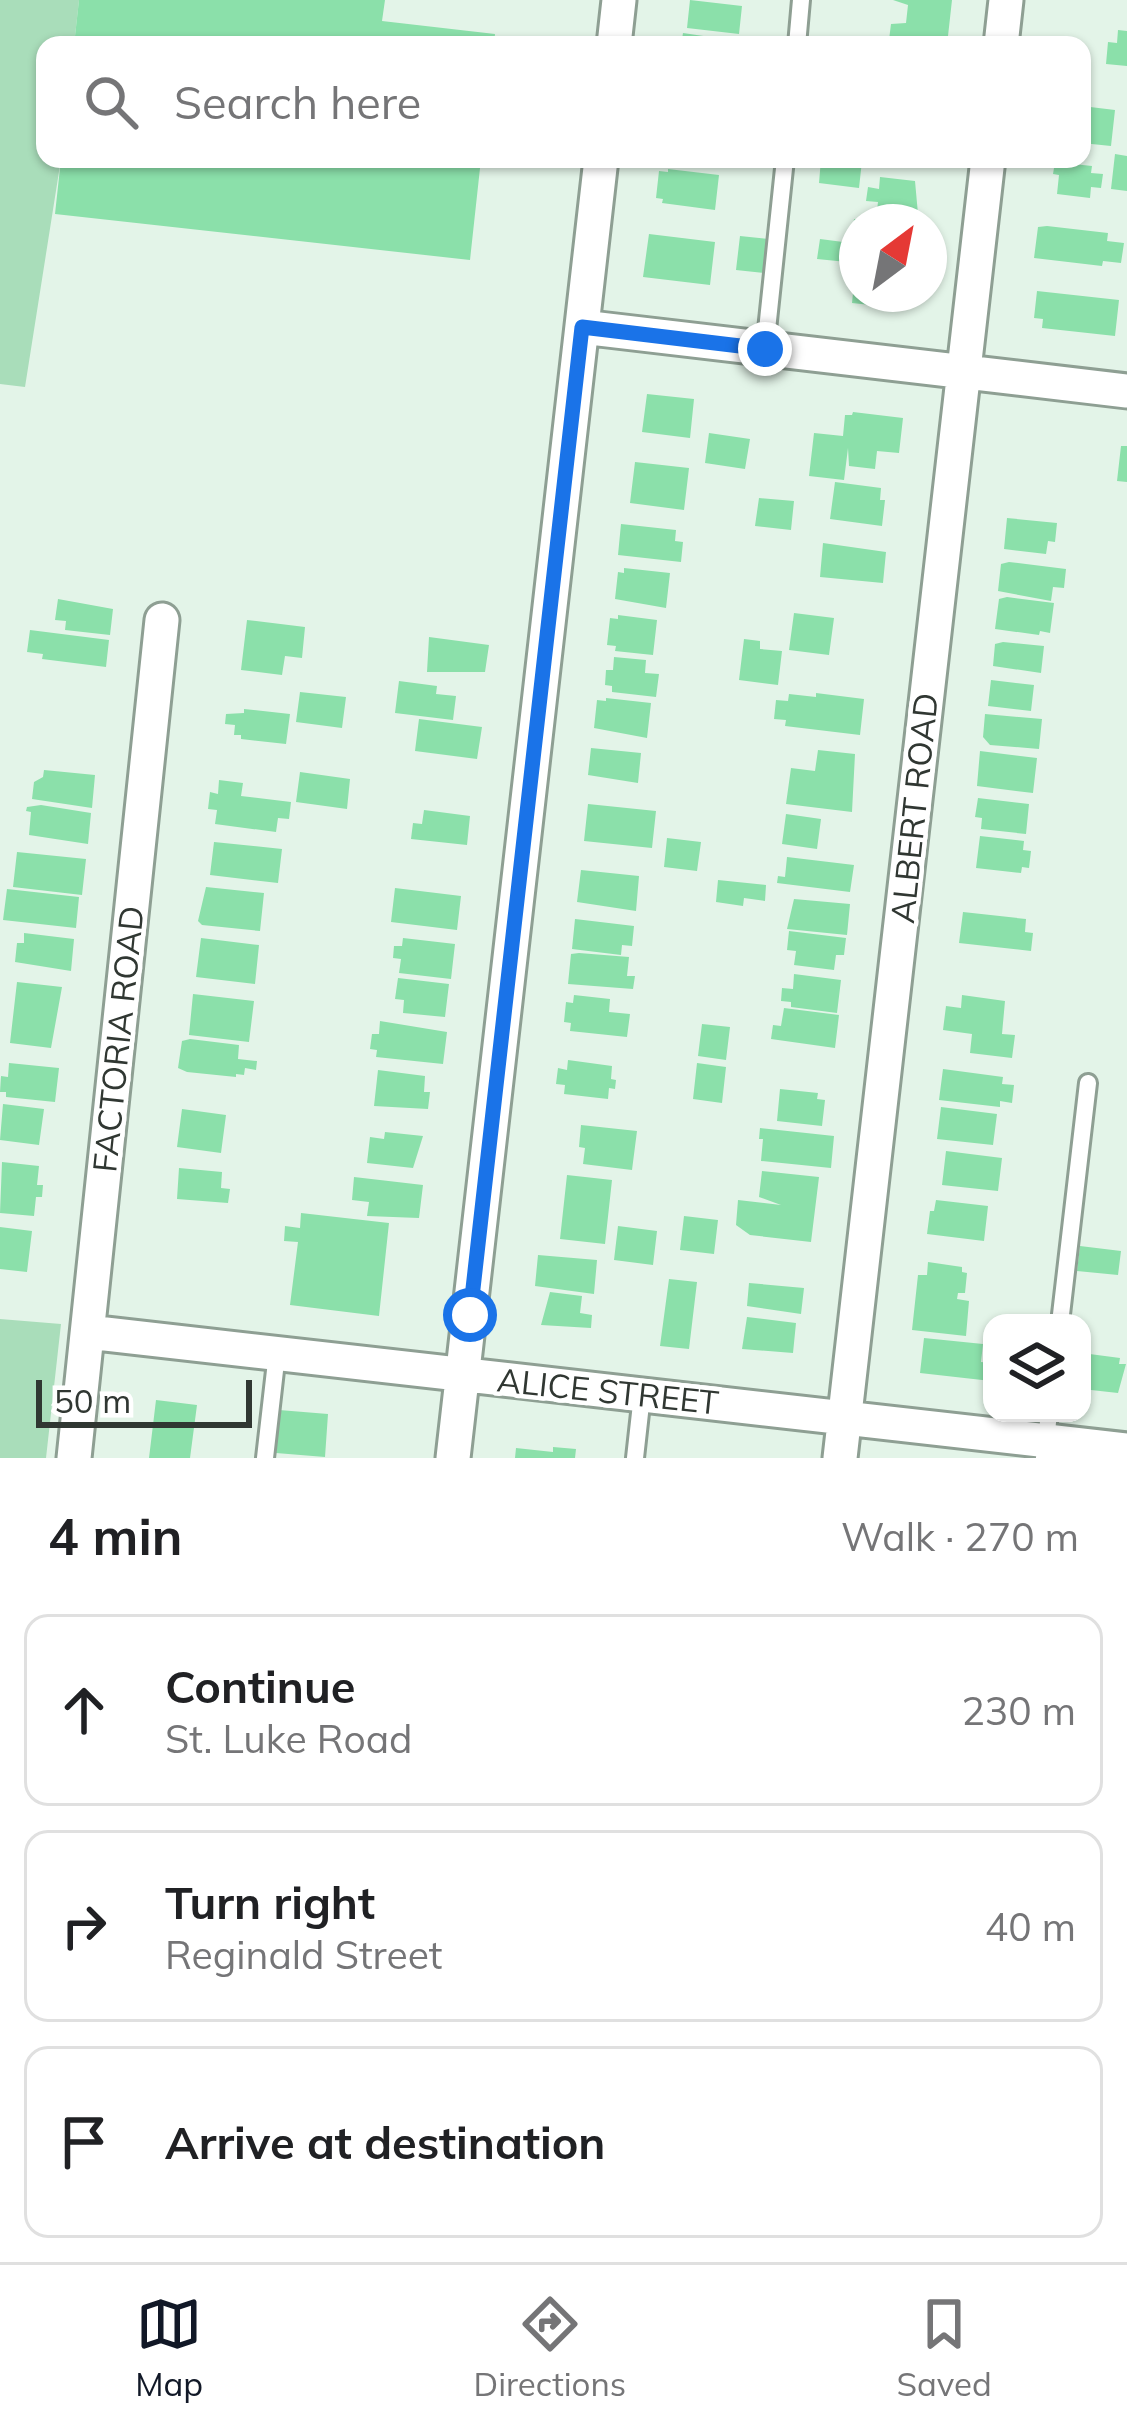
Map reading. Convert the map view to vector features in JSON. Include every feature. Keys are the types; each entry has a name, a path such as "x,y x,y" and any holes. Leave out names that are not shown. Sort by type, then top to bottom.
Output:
{"street":[{"path":"615,36 620,0"},
{"path":"1002,36 1006,0"},
{"path":"453,1458 600,168"},
{"name":"ALBERT ROAD","path":"840,1458 987,168"},
{"path":"582,327 1127,391"},
{"name":"FACTORIA ROAD","path":"74,1458 162,620"},
{"name":"ALICE STREET","path":"88,1332 1046,1437 1127,1450"}],"lane":[{"path":"797,36 801,0"},
{"path":"765,349 784,168"},
{"path":"1061,1314 1088,1083"},
{"path":"265,1458 277,1354"},
{"path":"635,1458 642,1395"}],"green space":[{"path":"0,0 79,0 75,36 36,36 36,168 60,168 25,387 0,384"},
{"path":"0,1319 61,1324 46,1458 0,1458"}],"building":[{"path":"79,0 385,0 382,21 495,34 495,36 75,36"},
{"path":"690,0 742,6 739,34 687,28"},
{"path":"893,0 952,0 948,36 890,36 891,24 906,23 908,5"},
{"path":"1118,30 1127,31 1127,66 1106,64 1108,42 1117,43"},
{"path":"1091,107 1115,110 1111,146 1091,144"},
{"path":"1115,154 1127,156 1127,191 1111,189"},
{"path":"1092,166 1091,173 1103,174 1101,188 1091,187 1090,198 1057,194 1059,175 1053,174 1054,168"},
{"path":"60,168 480,168 470,260 55,214"},
{"path":"820,168 861,168 859,188 819,183"},
{"path":"659,171 719,175 715,210 662,203 663,199 656,198"},
{"path":"880,177 915,181 917,204 866,201 868,187 879,189"},
{"path":"1038,227 1108,233 1107,241 1124,243 1121,263 1103,261 1102,266 1034,258"},
{"path":"649,234 715,242 710,285 643,277"},
{"path":"740,236 768,239 764,273 736,270"},
{"path":"820,239 839,241 839,261 817,259"},
{"path":"1037,291 1119,300 1115,336 1042,328 1043,319 1034,318"},
{"path":"647,394 694,399 690,438 642,432"},
{"path":"845,415 903,418 899,453 877,451 875,469 849,466 848,448 844,480 809,476 814,433 843,436"},
{"path":"709,433 750,439 745,469 705,463"},
{"path":"1121,446 1127,446 1127,482 1117,481"},
{"path":"635,462 689,468 684,510 630,503"},
{"path":"835,482 881,488 880,500 885,500 882,526 830,519"},
{"path":"759,498 794,501 791,530 755,526"},
{"path":"1007,518 1057,523 1055,542 1048,541 1046,554 1004,549"},
{"path":"621,524 676,530 675,541 683,542 681,562 618,555"},
{"path":"823,543 886,552 883,583 820,577"},
{"path":"1001,564 1066,569 1064,588 1053,587 1051,601 998,591"},
{"path":"624,568 670,573 666,608 615,599 618,572 624,573"},
{"path":"58,599 113,609 110,635 65,630 66,621 55,620"},
{"path":"999,599 1054,603 1050,633 995,629"},
{"path":"794,613 834,618 829,655 789,650"},
{"path":"618,615 657,620 653,655 615,651 616,646 607,645 610,618 618,619"},
{"path":"247,620 305,627 302,658 285,656 282,675 241,670"},
{"path":"30,630 109,640 106,667 42,659 43,654 27,652"},
{"path":"429,637 489,645 485,672 427,672"},
{"path":"744,639 760,641 760,649 782,651 778,685 739,680"},
{"path":"995,644 1044,646 1041,673 993,666"},
{"path":"614,657 646,660 645,673 659,674 656,697 612,692 612,686 605,685 606,670 613,670"},
{"path":"991,680 1034,685 1031,711 988,706"},
{"path":"399,681 437,686 436,694 456,696 453,720 395,713"},
{"path":"300,692 346,697 342,728 296,722"},
{"path":"816,693 864,699 860,735 785,726 786,720 774,719 776,700 788,701 789,694 816,697"},
{"path":"597,700 651,703 647,738 594,728"},
{"path":"244,709 290,714 286,744 234,735 235,725 225,724 226,714 244,713"},
{"path":"985,714 1042,719 1039,749 990,745 983,737"},
{"path":"419,719 482,727 477,759 415,751"},
{"path":"591,748 641,753 638,783 588,775"},
{"path":"818,750 855,754 852,812 786,804 791,768 815,771"},
{"path":"980,751 1037,758 1033,793 977,786"},
{"path":"44,770 95,775 92,808 32,799 34,782 43,777"},
{"path":"300,772 350,779 347,809 296,802"},
{"path":"219,780 243,783 241,796 291,802 289,819 278,818 276,832 215,824 217,810 208,809 210,792 218,794"},
{"path":"978,798 1029,804 1026,834 981,829 982,818 975,817"},
{"path":"588,804 656,811 652,848 584,841"},
{"path":"27,807 91,813 88,844 29,835 31,812"},
{"path":"424,810 470,816 467,845 411,839 413,823 422,824"},
{"path":"786,814 821,819 817,849 782,844"},
{"path":"980,836 1024,841 1023,850 1031,851 1029,868 1022,867 1021,873 976,868"},
{"path":"667,838 701,842 697,871 664,867"},
{"path":"214,842 282,849 278,883 210,875"},
{"path":"17,852 86,859 82,895 13,887"},
{"path":"787,857 854,865 850,892 777,883 778,876 785,877"},
{"path":"581,870 639,876 636,911 577,902"},
{"path":"718,880 766,885 765,901 744,898 743,906 716,902"},
{"path":"206,887 264,893 260,931 202,925 198,921"},
{"path":"395,888 461,896 457,930 391,922"},
{"path":"7,889 79,897 76,928 3,920"},
{"path":"794,899 850,904 847,935 787,929"},
{"path":"963,912 1026,919 1025,932 1033,933 1031,951 959,943"},
{"path":"575,919 634,926 632,946 622,945 621,955 572,949"},
{"path":"789,931 846,938 844,955 836,955 834,970 794,965 796,951 787,950"},
{"path":"24,933 74,939 71,971 15,962 17,943 24,943"},
{"path":"201,938 259,945 255,984 196,977"},
{"path":"403,938 455,944 451,979 399,973 401,959 393,958 394,946 402,946"},
{"path":"571,954 629,957 627,976 635,976 633,989 568,984"},
{"path":"794,974 841,980 837,1013 791,1007 791,1002 781,1001 782,988 793,989"},
{"path":"398,978 449,984 445,1017 403,1013 404,1000 395,999"},
{"path":"17,982 62,987 51,1048 10,1043"},
{"path":"193,994 254,1001 249,1042 189,1035"},
{"path":"574,995 610,999 609,1012 630,1014 627,1037 570,1031 571,1023 564,1022 566,1002 573,1003"},
{"path":"962,995 1005,1001 1002,1034 1015,1035 1012,1058 970,1053 972,1034 943,1030 946,1006 961,1008"},
{"path":"784,1008 839,1015 835,1048 771,1039 773,1025 781,1026"},
{"path":"380,1021 447,1032 443,1064 376,1057 377,1050 370,1049"},
{"path":"702,1024 730,1027 726,1060 698,1056"},
{"path":"182,1041 239,1045 238,1059 257,1061 256,1070 245,1068 244,1075 236,1077 178,1068"},
{"path":"568,1060 612,1066 615,1089 609,1088 608,1099 564,1094 565,1085 556,1084 558,1068 567,1070"},
{"path":"9,1063 59,1068 55,1102 6,1097 6,1092 0,1092 1,1076 8,1077"},
{"path":"697,1063 726,1067 722,1103 693,1099"},
{"path":"943,1069 1003,1077 1002,1084 1014,1085 1012,1103 1000,1101 1000,1107 939,1100"},
{"path":"378,1070 425,1076 428,1109 374,1106"},
{"path":"780,1089 818,1093 817,1099 825,1100 822,1126 777,1121"},
{"path":"3,1104 44,1109 39,1145 0,1140"},
{"path":"941,1107 997,1114 993,1145 937,1139"},
{"path":"182,1109 226,1115 221,1153 177,1147"},
{"path":"581,1125 637,1131 632,1170 583,1164"},
{"path":"760,1128 834,1136 831,1168 761,1161"},
{"path":"385,1132 423,1136 413,1168 367,1163 370,1137 384,1139"},
{"path":"946,1151 1002,1158 998,1191 942,1185"},
{"path":"2,1162 39,1166 37,1185 43,1185 42,1197 36,1197 34,1216 0,1213"},
{"path":"179,1168 222,1172 221,1188 230,1189 228,1203 177,1199"},
{"path":"762,1171 819,1177 811,1242 750,1235 736,1225 738,1200 781,1205 759,1197"},
{"path":"567,1175 612,1180 605,1244 560,1239"},
{"path":"354,1177 423,1185 419,1218 367,1216 369,1202 352,1200"},
{"path":"936,1200 988,1206 984,1241 927,1234"},
{"path":"301,1213 389,1223 379,1316 290,1305 298,1242 284,1241 285,1226 300,1228"},
{"path":"684,1216 718,1220 714,1254 680,1250"},
{"path":"618,1226 657,1231 653,1265 614,1260"},
{"path":"0,1227 32,1231 27,1272 0,1269"},
{"path":"1080,1246 1121,1251 1118,1275 1077,1271"},
{"path":"538,1255 597,1260 594,1294 535,1286"},
{"path":"928,1262 962,1267 967,1273 965,1293 958,1293 957,1299 969,1301 966,1336 912,1330 918,1275 927,1275"},
{"path":"669,1279 697,1282 689,1349 660,1346"},
{"path":"749,1283 804,1288 801,1314 747,1306"},
{"path":"550,1292 582,1296 580,1313 592,1315 591,1328 541,1325"},
{"path":"747,1317 796,1323 793,1353 742,1349"},
{"path":"924,1338 983,1344 983,1380 920,1373"},
{"path":"1091,1354 1120,1358 1119,1364 1126,1364 1118,1393 1091,1390"},
{"path":"156,1400 197,1405 190,1458 149,1458"},
{"path":"279,1410 328,1414 325,1457 276,1453"},
{"path":"553,1447 576,1449 575,1458 515,1458 516,1448 553,1452"}],"route":[{"path":"470,1315 582,327 765,349"}]}
